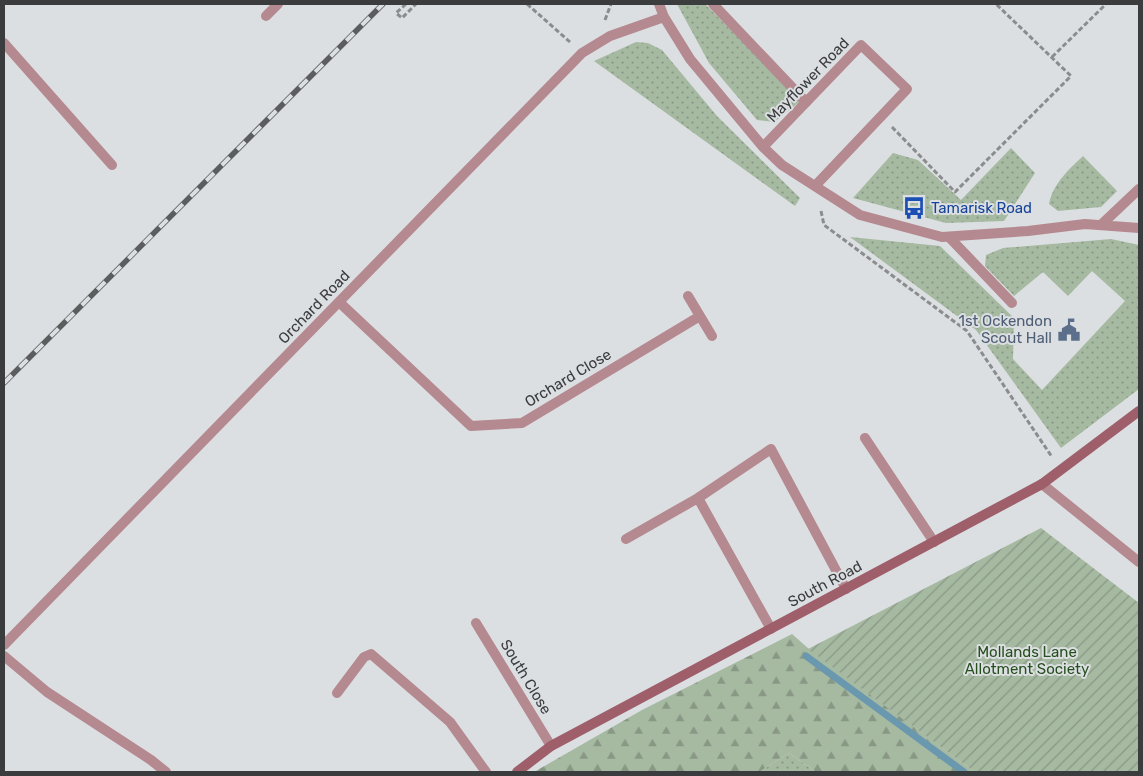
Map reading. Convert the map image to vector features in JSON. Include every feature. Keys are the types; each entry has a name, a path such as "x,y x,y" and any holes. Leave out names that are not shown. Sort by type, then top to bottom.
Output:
{"main road":[{"name":"South Road","path":"517,772 551,746 1042,484 1139,411"}],"street":[{"path":"266,16 278,4"},
{"path":"659,4 664,18 690,59 763,147 782,165 860,214 942,237 1028,231 1085,224 1139,228"},
{"path":"713,4 806,102"},
{"name":"Orchard Road","path":"4,645 582,52 610,36 664,18"},
{"path":"4,43 112,165"},
{"name":"Mayflower Road","path":"763,147 862,45 907,89 814,186"},
{"path":"1102,224 1139,189"},
{"path":"949,237 1012,304"},
{"path":"688,296 712,336"},
{"name":"Orchard Close","path":"339,302 472,426 522,423 700,316"},
{"path":"865,438 934,542"},
{"path":"626,539 698,498 771,449 846,589"},
{"path":"1042,484 1139,562"},
{"path":"698,498 771,629"},
{"name":"South Close","path":"476,623 551,746"},
{"path":"337,693 364,657 371,654 450,722 486,772"},
{"path":"4,656 47,692 151,760 166,772"}],"path":[{"path":"406,4 396,13 402,18 416,4"},
{"path":"527,4 582,52"},
{"path":"602,26 611,4"},
{"path":"881,116 955,192 1072,76 996,4"},
{"path":"1052,58 1106,4"},
{"path":"814,186 824,225 967,331 1060,470"}],"green space":[{"path":"677,4 705,4 802,100 774,122 757,120 709,63"},
{"path":"636,42 648,43 662,50 717,116 800,198 795,206 594,61"},
{"path":"1011,148 1035,173 1004,221 946,223 853,198 893,153 918,160 961,200"},
{"path":"1083,156 1117,191 1101,207 1058,211 1049,204 1054,190 1067,172"},
{"path":"850,237 940,246 1014,318 1013,359 1042,390 1125,301 1092,271 1068,296 1043,272 1014,296 985,266 986,255 1003,248 1111,239 1139,245 1139,389 1061,448 976,330"},
{"name":"Mollands Lane Allotment Society","path":"1041,528 1139,603 1139,772 975,772 808,649"},
{"path":"792,634 809,649 975,772 816,772 789,753 759,772 534,772 642,710"},
{"path":"789,753 816,772 759,772"}],"waterway":[{"path":"806,656 964,772"}],"railway":[{"path":"4,383 383,4"}],"place":[{"name":"Tamarisk Road","path":"914,208"},
{"name":"1st Ockendon Scout Hall","path":"1069,330"}]}
